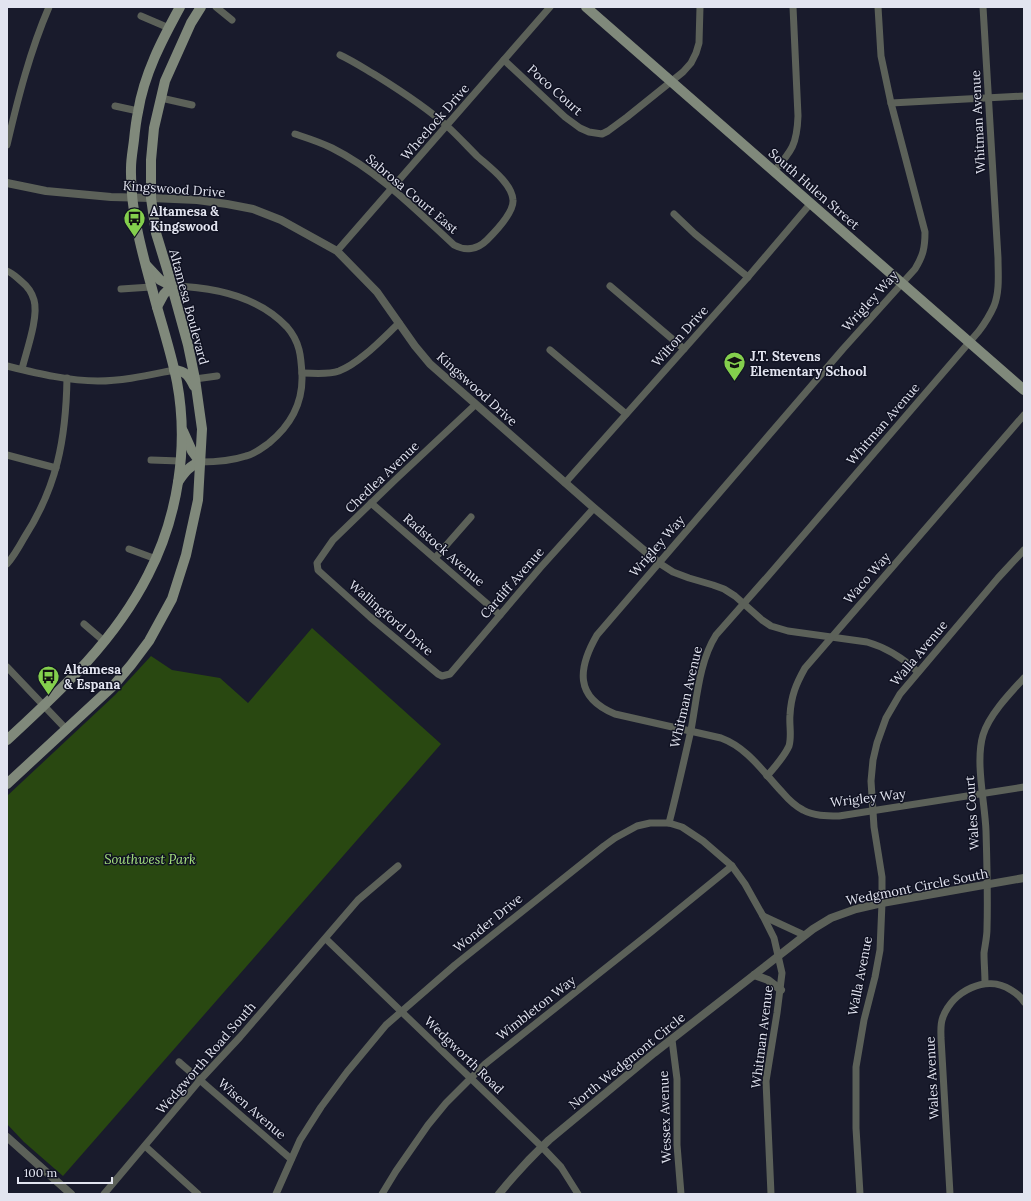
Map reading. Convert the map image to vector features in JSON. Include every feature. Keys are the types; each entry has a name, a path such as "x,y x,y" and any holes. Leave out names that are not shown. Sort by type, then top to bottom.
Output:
{"main road":[{"path":"7,740 45,706 82,669 105,642 139,591 156,559 169,522 180,461 182,428 180,405 174,370 139,238 133,197 131,168 138,111 149,70 168,28 180,7"},
{"name":"Altamesa Boulevard","path":"7,784 67,730 114,685 131,666 149,641 169,604 179,579 191,536 198,500 202,429 189,351 156,233 152,198 151,160 154,128 165,81 191,23 201,7"},
{"name":"South Hulen Street","path":"586,7 1024,390"},
{"path":"156,54 173,61"},
{"path":"145,265 160,280 172,286 164,294 157,307"},
{"path":"174,370 182,365 189,351"},
{"path":"174,370 181,370 185,373 191,379 197,393"},
{"path":"177,484 185,472 195,463 200,462 192,450 182,428"}],"street":[{"path":"7,145 13,118 34,46 49,7"},
{"path":"216,7 232,20"},
{"name":"Wheelock Drive","path":"337,251 550,7"},
{"path":"671,82 691,63 696,53 699,43 700,7"},
{"path":"774,171 789,154 797,133 798,116 793,7"},
{"name":"Wrigley Way","path":"878,7 881,56 925,232 925,245 922,257 915,269 843,349 597,635 585,660 582,671 583,680 587,691 597,704 604,710 731,742 749,756 792,803 802,810 812,814 839,816 873,812 1024,787"},
{"name":"Whitman Avenue","path":"669,823 703,667 710,644 716,634 744,604 979,331 994,305 998,285 998,258 983,7"},
{"path":"141,16 168,28"},
{"name":"Sabrosa Court East","path":"295,134 332,148 365,168 392,189 454,245 460,248 467,249 477,247 484,243 506,219 513,200 510,190 496,173 447,126 414,100 340,55"},
{"name":"Poco Court","path":"504,60 565,117 580,128 602,134 608,131 671,82"},
{"path":"892,103 1024,96"},
{"path":"161,98 192,105"},
{"path":"115,106 138,111"},
{"name":"Kingswood Drive","path":"7,183 46,192 110,197 197,200 253,209 281,220 337,251 377,292 430,364 475,405 658,563 673,572 724,589 771,626 788,631 867,642 880,646 906,661 918,672"},
{"name":"Wilton Drive","path":"565,483 748,277 811,203"},
{"path":"674,214 695,234 748,277"},
{"path":"7,271 26,285 34,300 34,322 22,369"},
{"path":"172,286 193,287 230,294 254,303 284,324 297,343 301,357 303,382 301,398 297,409 285,428 259,451 223,462 200,462"},
{"path":"610,286 684,349"},
{"path":"121,289 151,287"},
{"path":"302,373 324,374 339,371 357,360 399,323"},
{"path":"550,350 626,414"},
{"path":"7,366 67,378 96,381 122,380 174,370"},
{"name":"Altamesa Boulevard","path":"195,380 217,376"},
{"path":"7,564 36,520 46,498 56,468 63,437 66,413 67,378"},
{"name":"Chedlea Avenue","path":"320,572 318,570 317,562 333,540 475,405"},
{"name":"Waco Way","path":"767,776 785,754 789,744 790,715 795,686 805,668 1024,415"},
{"path":"7,455 56,468"},
{"path":"152,460 180,461"},
{"name":"Radstock Avenue","path":"371,503 500,615"},
{"name":"Cardiff Avenue","path":"448,674 594,508"},
{"path":"435,558 471,517"},
{"path":"129,549 156,559"},
{"name":"Walla Avenue","path":"860,1194 856,1128 856,1067 864,1020 880,950 882,903 882,878 873,812 871,781 873,760 877,744 886,718 900,694 998,578 1024,550"},
{"name":"Wallingford Drive","path":"320,572 370,617 438,674 442,676 448,674"},
{"path":"84,624 105,642"},
{"path":"7,667 67,730"},
{"name":"Wales Court","path":"985,983 984,952 987,934 988,884 986,819 981,778 983,736 988,723 1011,692 1024,678"},
{"name":"Wonder Drive","path":"276,1194 300,1140 329,1095 386,1025 455,965 615,838 637,826 650,823 669,823 682,827 692,832 732,866 745,884 763,916 774,938 778,956"},
{"name":"Wedgworth Road South","path":"104,1194 200,1080 240,1037 358,900 398,866"},
{"name":"Wimbleton Way","path":"382,1194 428,1125 446,1103 485,1064 732,866"},
{"name":"Wedgmont Circle South","path":"778,956 804,935 831,918 856,909 1024,878"},
{"path":"763,916 804,935"},
{"name":"Wedgworth Road","path":"326,938 542,1147 561,1167 578,1194"},
{"name":"Whitman Avenue","path":"771,1194 766,1081 781,990 782,973 778,956"},
{"name":"North Wedgmont Circle","path":"499,1194 542,1147 672,1040 778,956"},
{"path":"754,975 768,980 781,990"},
{"path":"985,983 992,983 1006,987 1017,994 1024,1002"},
{"name":"Wales Avenue","path":"950,1194 941,1023 943,1016 957,997 968,990 985,983"},
{"name":"Wessex Avenue","path":"672,1040 677,1078 677,1145 681,1194"},
{"name":"Wisen Avenue","path":"179,1062 291,1159"},
{"path":"7,1137 71,1194"},
{"path":"145,1146 198,1194"}],"green space":[{"name":"Southwest Park","path":"312,628 441,744 63,1176 24,1142 7,1124 7,796 115,695 151,656 172,670 220,678 248,703"}],"place":[{"name":"Altamesa & Kingswood","path":"134,238"},
{"name":"J.T. Stevens Elementary School","path":"735,382"},
{"name":"Altamesa & Espana","path":"48,696"}]}
